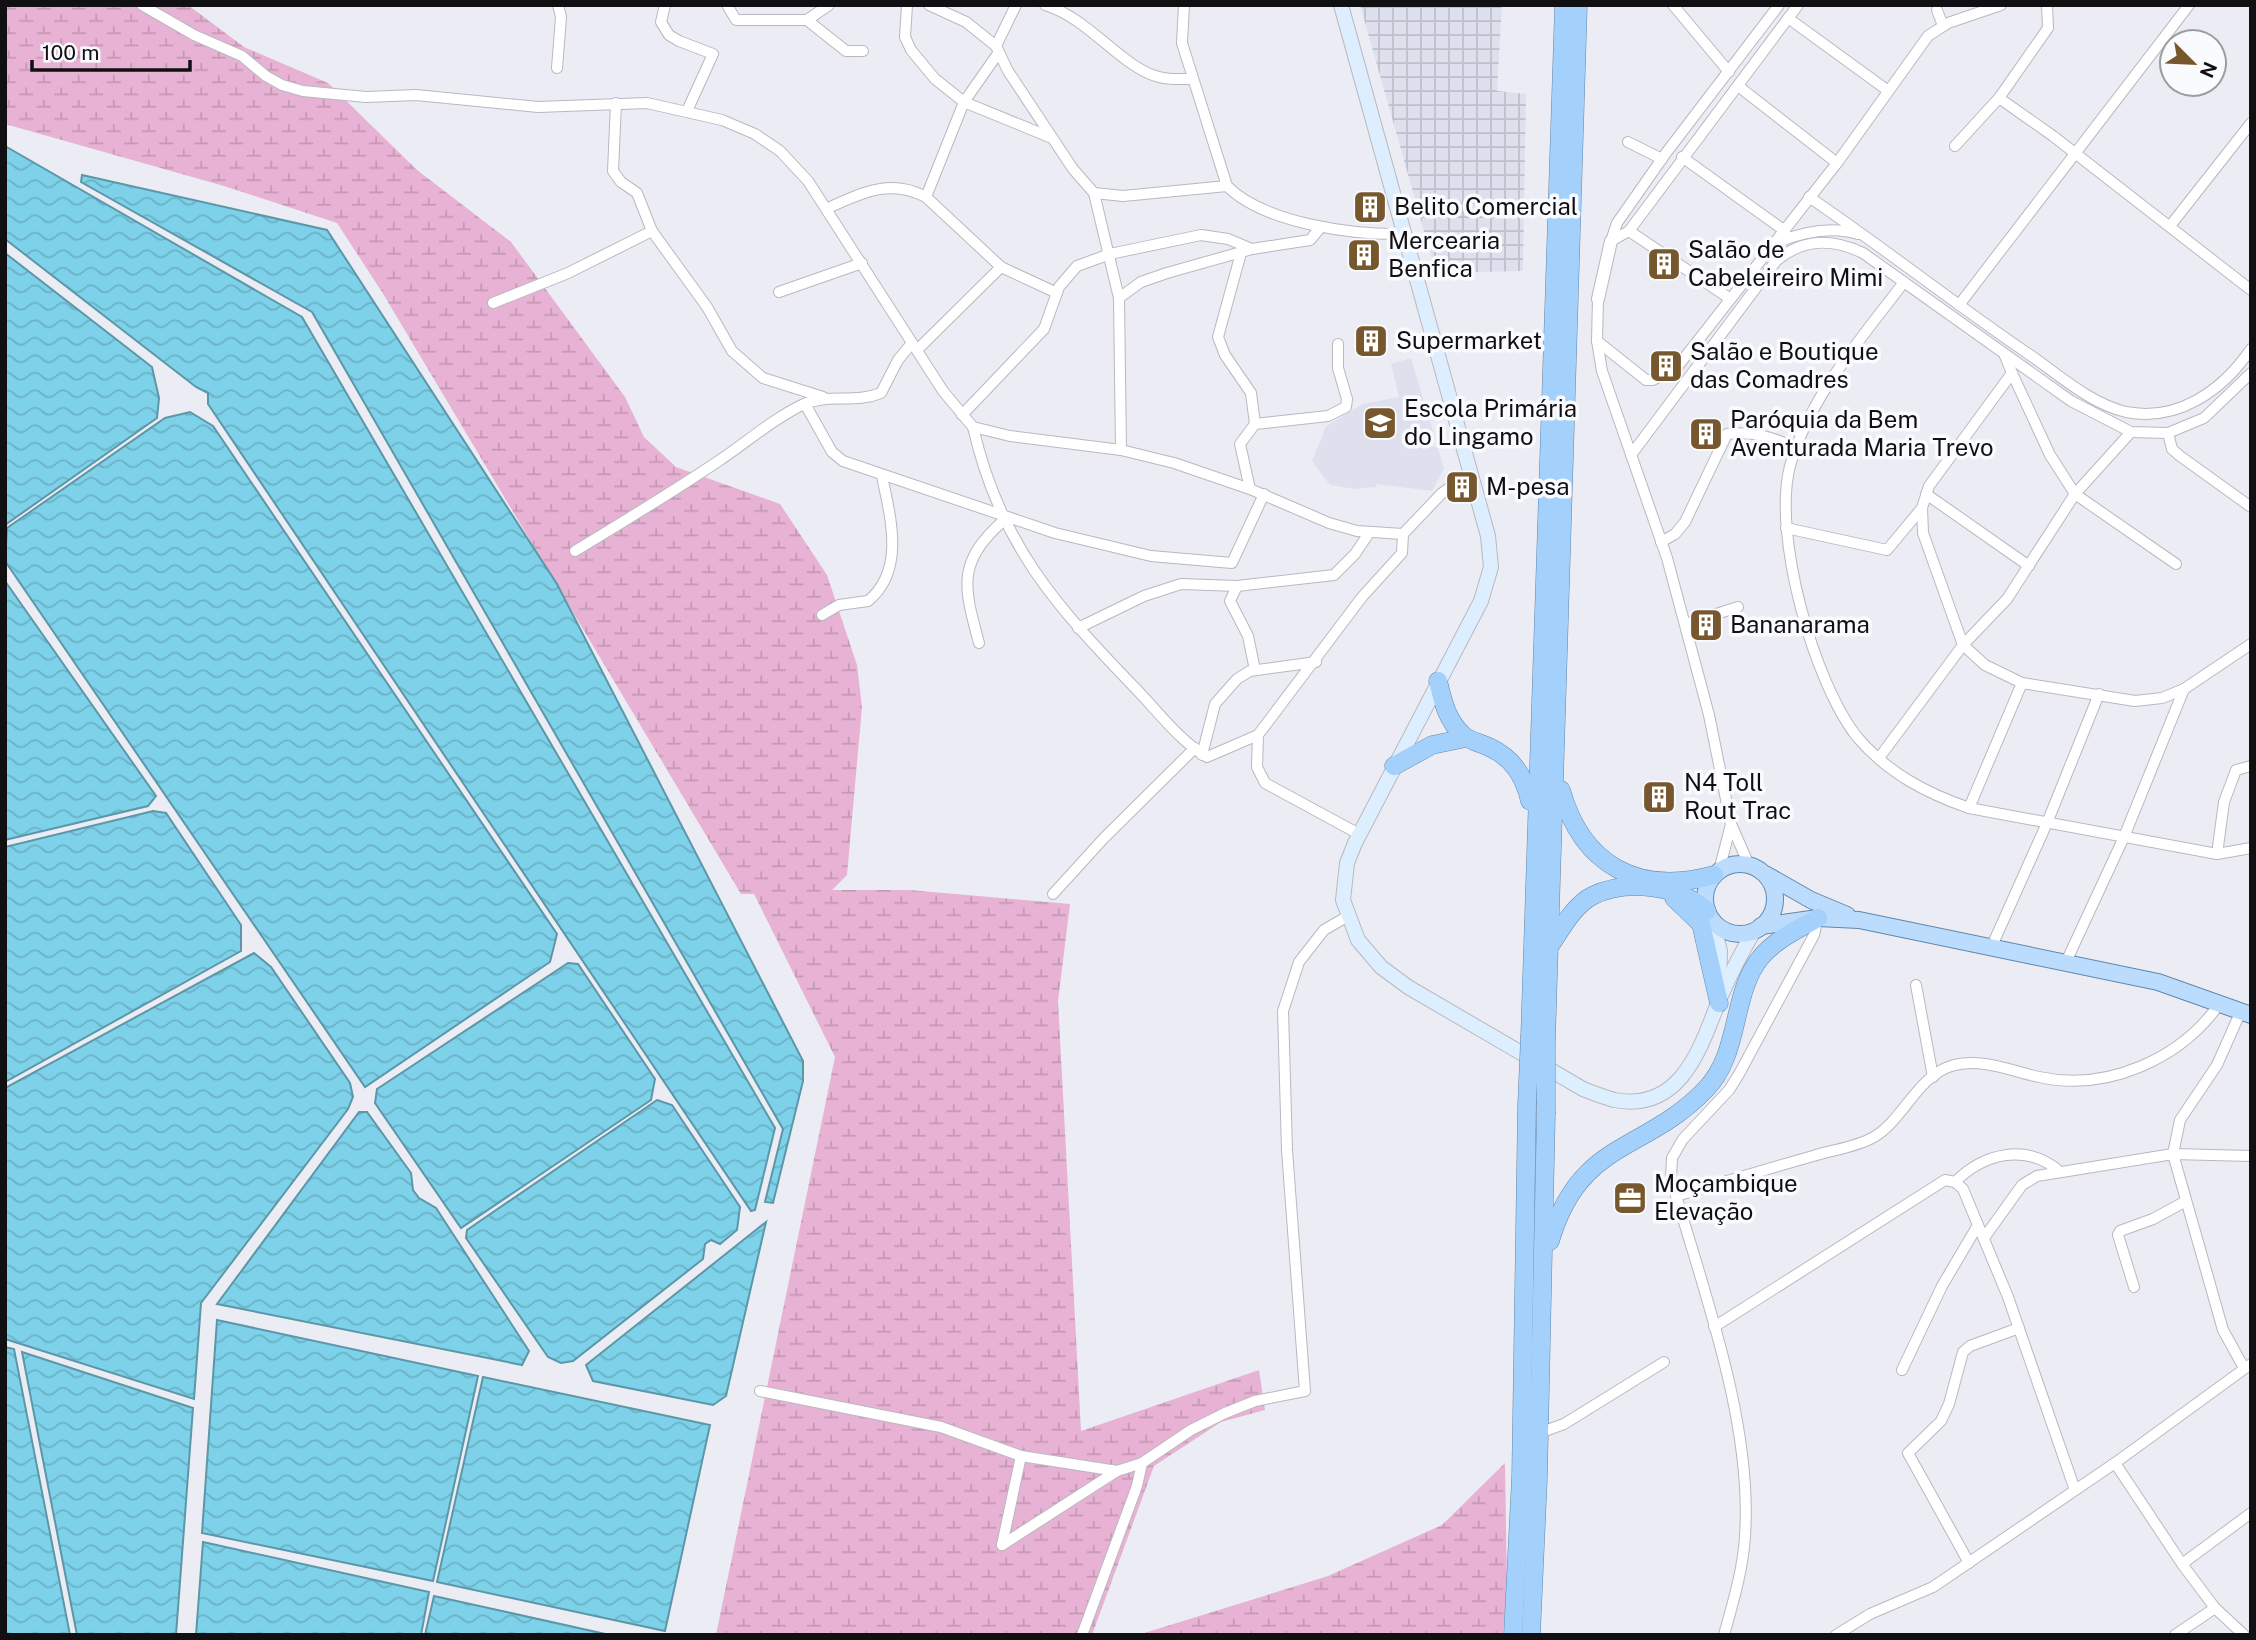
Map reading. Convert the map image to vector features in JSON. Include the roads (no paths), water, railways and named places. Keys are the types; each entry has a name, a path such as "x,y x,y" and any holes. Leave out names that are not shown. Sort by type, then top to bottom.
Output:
{"highway":[{"path":"1531,1635 1539,1433 1546,1114 1538,1039 1535,832 1564,5"},
{"path":"1514,1635 1521,1476 1527,1104 1549,947 1557,773 1578,5"},
{"path":"1438,681 1448,716 1466,738 1492,748 1515,765 1527,786 1535,832"},
{"path":"1394,766 1432,744 1466,738"},
{"path":"1557,773 1567,814 1575,829 1593,852 1608,863 1646,878 1695,880 1716,873"},
{"path":"1549,947 1579,906 1591,896 1635,886 1689,898 1709,915"},
{"path":"1653,888 1680,901 1701,924 1719,1003"},
{"path":"1543,1265 1556,1221 1568,1195 1587,1170 1679,1114 1707,1088 1721,1070 1759,959 1774,944 1818,918"}],"main road":[{"path":"1341,5 1472,472 1488,536 1491,566 1481,601 1359,834 1344,879 1343,900 1358,940 1369,955 1401,982 1583,1089 1615,1100 1635,1100 1659,1095 1681,1078 1705,1043 1737,960 1772,912 1774,895 1756,868"},
{"path":"1719,1003 1720,951 1709,915 1706,892 1716,873 1737,864 1756,868 1811,900 1859,920"},
{"path":"1709,915 1726,931 1745,933 1758,928 1818,918 1859,920 2158,982 2246,1013"}],"street":[{"path":"142,5 194,35 242,55 266,76 282,85 312,93 366,97 416,94 528,106 647,103 722,120 755,134 780,151 828,208 914,346 962,415 974,427 1002,518 1045,589 1078,628 1207,757 1223,753 1258,735 1363,597 1402,553 1404,534 1442,493 1472,472"},
{"path":"556,68 561,17 558,5"},
{"path":"665,5 661,22 669,35 713,54 687,111"},
{"path":"727,5 736,20 807,20 829,5"},
{"path":"906,5 905,37 911,50 935,79 964,102 1052,138"},
{"path":"929,5 966,22 997,49 1052,138 1094,194 1111,254 1119,298 1121,450"},
{"path":"926,197 964,102 997,49 1016,5"},
{"path":"1045,5 1061,10 1081,22 1151,74 1162,78 1192,79"},
{"path":"1184,5 1182,43 1227,186 1241,200 1321,227 1376,234 1405,234"},
{"path":"1673,5 1729,72"},
{"path":"1756,868 1731,824 1709,715 1685,624 1661,542 1602,370 1597,341 1598,299 1617,223 1779,5"},
{"path":"1611,241 1629,231 1797,5"},
{"path":"1924,5 1938,8 1943,26"},
{"path":"1597,341 1639,377 1653,380 1678,366 1837,163 1927,36 1943,26 2001,5"},
{"path":"1955,146 1998,98 2048,28 2047,5"},
{"path":"1959,305 2189,5"},
{"path":"1788,18 1887,90"},
{"path":"807,20 846,51 863,51"},
{"path":"1738,86 1837,163"},
{"path":"1998,98 2170,226 2248,288 2251,273"},
{"path":"616,103 613,171 621,183 637,193 652,231 707,307 732,351 744,364 772,382 823,397 850,400 881,393 914,346 1001,267"},
{"path":"2170,226 2246,137 2251,123"},
{"path":"1628,142 1662,159"},
{"path":"1682,157 1785,231"},
{"path":"1094,194 1123,196 1227,186"},
{"path":"828,208 868,191 902,187 926,197 1001,267 1057,293"},
{"path":"1809,197 2072,385 2105,405 2125,412 2170,413 2196,402 2222,382 2251,349"},
{"path":"1119,298 1141,282 1154,277 1247,251 1310,240 1321,227"},
{"path":"1775,244 1797,234 1821,231 1847,230 1867,236"},
{"path":"493,303 568,273 652,231"},
{"path":"1629,231 1729,298"},
{"path":"962,415 1044,329 1057,293 1066,276 1077,266 1111,254 1201,235 1228,239 1247,251"},
{"path":"1631,455 1741,305 1785,253 1814,242 1846,245 1904,282 2005,356 2080,406 2131,432 2168,433 2204,418 2251,373"},
{"path":"1247,251 1218,337 1225,355 1251,393 1255,424 1240,444 1250,489"},
{"path":"779,292 862,264"},
{"path":"1904,282 1814,408 1796,448 1785,496 1790,569 1825,679 1843,717 1879,758 1915,786 1969,807 2217,854 2251,848"},
{"path":"1255,424 1328,416 1346,407 1347,399 1338,368 1338,344"},
{"path":"2005,356 2050,455 2075,494 2176,564"},
{"path":"2012,373 1926,494 1922,508 1923,533 1963,645 1985,665 2022,683 2135,701 2162,698 2184,689 2251,644"},
{"path":"575,551 695,477 761,428 823,397"},
{"path":"805,404 836,457 1002,518 1151,556 1232,563 1264,494"},
{"path":"974,427 1010,436 1121,450 1174,463 1264,494 1329,523 1369,533 1404,534"},
{"path":"1661,542 1675,534 1685,522 1727,434 1748,432 1766,435 1796,448"},
{"path":"1879,758 1963,645 2007,599 2075,494 2131,432"},
{"path":"2168,433 2172,449 2251,507"},
{"path":"822,615 839,605 868,601 880,585 892,554 893,537 881,475"},
{"path":"1926,494 2029,566"},
{"path":"1786,528 1887,550 1922,508"},
{"path":"979,643 966,597 966,577 971,556 1002,518"},
{"path":"1078,628 1161,589 1181,584 1237,586 1334,575 1355,554 1369,533"},
{"path":"1237,586 1230,601 1248,636 1255,670"},
{"path":"1685,624 1738,607"},
{"path":"1054,894 1104,838 1199,751 1215,704 1237,679 1255,670 1316,662"},
{"path":"1969,807 2022,683"},
{"path":"2066,962 2124,837 2184,689"},
{"path":"1991,948 2047,822 2099,694"},
{"path":"1258,735 1257,766 1265,783 1359,834"},
{"path":"2217,854 2227,789 2236,770 2251,765"},
{"path":"1716,873 1731,824"},
{"path":"1724,1635 1738,1582 1745,1536 1744,1483 1736,1419 1714,1327 1671,1178 1672,1158 1683,1139 1729,1090 1774,1005 1791,980 1814,935 1818,918 1811,900"},
{"path":"1021,1456 1002,1545 1118,1471 1142,1463 1191,1430 1255,1401 1305,1391 1287,1150 1283,1011 1299,962 1324,930 1348,916"},
{"path":"1916,985 1933,1077"},
{"path":"1676,1196 1871,1139 1933,1077 1951,1066 1971,1063 2062,1082 2094,1080 2120,1073 2169,1053 2194,1035 2220,1003"},
{"path":"1836,1635 1870,1614 1933,1587 2115,1463 2248,1366 2223,1330 2173,1154 2180,1121 2217,1065 2246,1013"},
{"path":"1955,1182 1971,1166 1987,1158 2017,1154 2036,1156 2059,1171"},
{"path":"1984,1238 2022,1185 2037,1176 2173,1154 2251,1156"},
{"path":"1714,1327 1945,1180 1955,1182 1963,1189 1984,1238 2019,1328 2075,1490"},
{"path":"2134,1287 2118,1236 2120,1231 2153,1219 2186,1201"},
{"path":"1902,1370 1942,1286 1978,1225"},
{"path":"1969,1563 1908,1452 1941,1421 1949,1404 1963,1352 1970,1346 2019,1328"},
{"path":"1539,1433 1564,1424 1664,1362"},
{"path":"760,1391 942,1427 1021,1456 1118,1471"},
{"path":"1082,1635 1137,1486 1142,1463"},
{"path":"2115,1463 2182,1564 2215,1608 2245,1630"},
{"path":"2182,1564 2251,1514"},
{"path":"2175,1635 2215,1608"}],"water":[{"path":"5,146 302,317 775,1128 755,1210 751,1211 208,404 208,393 196,387 5,239"},
{"path":"82,175 327,230 557,584 803,1061 803,1081 773,1203 765,1202 783,1129 312,312 81,182"},
{"path":"5,253 152,367 159,398 157,418 5,525"},
{"path":"190,412 213,426 557,934 550,962 365,1087 5,561 7,528 165,418"},
{"path":"5,581 156,796 148,806 5,840"},
{"path":"153,811 166,813 241,925 241,951 5,1082 5,847"},
{"path":"254,953 271,967 350,1083 353,1097 348,1109 201,1303 194,1399 5,1339 5,1088"},
{"path":"568,963 578,964 655,1079 651,1100 461,1228 375,1103 377,1089"},
{"path":"657,1100 672,1105 740,1207 737,1230 720,1244 711,1240 705,1244 703,1259 573,1361 561,1363 548,1357 466,1238 467,1230"},
{"path":"359,1112 367,1112 411,1173 413,1190 419,1198 436,1208 529,1351 522,1365 217,1304"},
{"path":"766,1222 726,1396 713,1405 593,1381 586,1365"},
{"path":"217,1320 478,1376 433,1581 202,1533"},
{"path":"5,1347 14,1349 70,1635 5,1635"},
{"path":"22,1352 193,1408 176,1635 77,1635"},
{"path":"483,1377 710,1425 665,1631 437,1582"},
{"path":"203,1542 429,1592 421,1635 196,1635"},
{"path":"434,1596 610,1635 425,1635"}],"place":[{"name":"Belito Comercial","path":"1370,207"},
{"name":"Mercearia Benfica","path":"1364,255"},
{"name":"Salão de Cabeleireiro Mimi","path":"1664,264"},
{"name":"Supermarket","path":"1371,341"},
{"name":"Salão e Boutique das Comadres","path":"1666,366"},
{"name":"Escola Primária do Lingamo","path":"1380,423"},
{"name":"Paróquia da Bem Aventurada Maria Trevo","path":"1706,434"},
{"name":"M-pesa","path":"1462,487"},
{"name":"Bananarama","path":"1706,625"},
{"name":"N4 Toll Rout Trac","path":"1659,797"},
{"name":"Moçambique Elevação","path":"1630,1198"}]}
